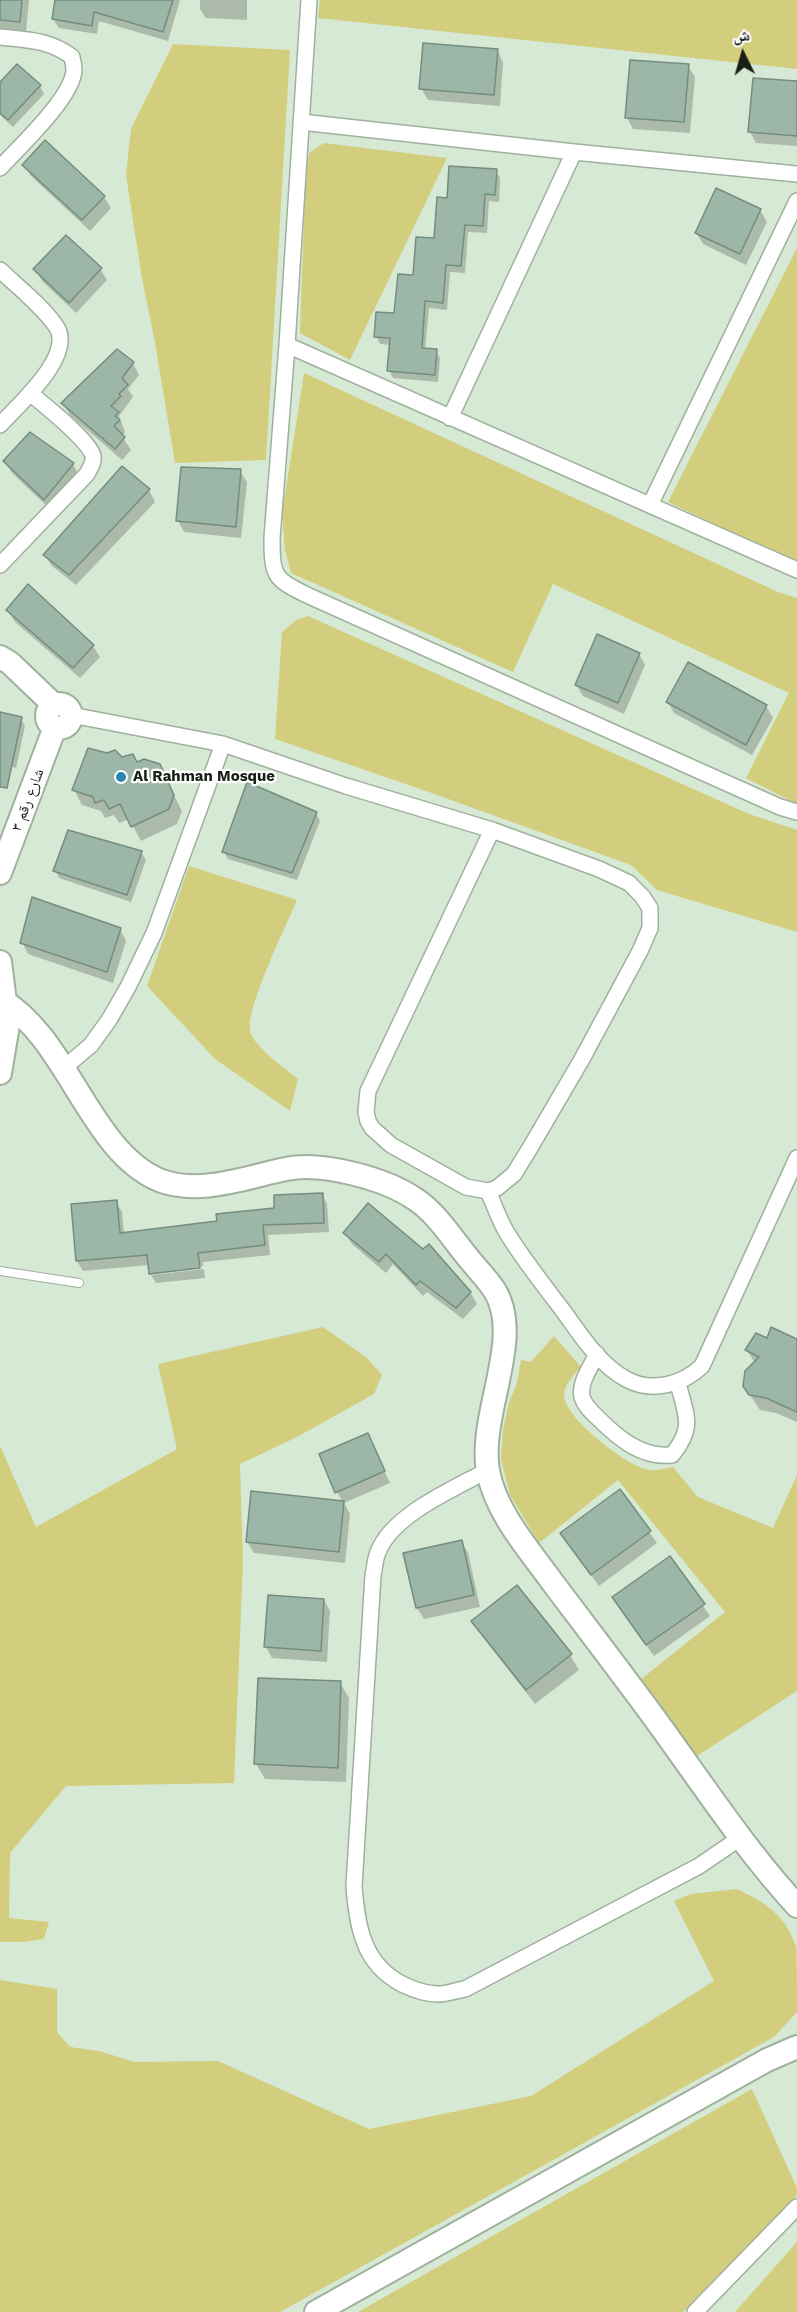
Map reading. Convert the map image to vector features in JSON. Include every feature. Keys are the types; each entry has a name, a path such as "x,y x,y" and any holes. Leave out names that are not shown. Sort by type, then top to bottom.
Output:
{"street":[{"path":"309,0 272,538 272,559 276,575 284,584 780,807 797,812"},
{"path":"0,38 35,41 60,47 72,57 74,71 58,105 0,168"},
{"path":"301,122 797,174"},
{"path":"450,418 573,152"},
{"path":"650,505 797,201"},
{"path":"0,270 58,328 60,344 56,360 30,393 0,425"},
{"path":"287,345 797,570"},
{"path":"0,565 87,474 92,465 93,457 82,439 30,393"},
{"path":"0,657 10,663 60,716 223,744 346,786 492,830 599,869 628,883 642,896 650,908 650,928 640,951 514,1174 497,1188 488,1191 466,1187 391,1145 372,1128 366,1112 368,1091 492,830"},
{"name":"شارع رقم ٣","path":"0,873 60,716"},
{"path":"64,1067 91,1045 110,1020 128,987 154,933 223,744"},
{"path":"0,962 3,1000 8,1025 0,1073"},
{"path":"3,1000 31,1024 64,1067 93,1115 115,1144 136,1165 157,1179 179,1186 196,1186 227,1182 292,1167 321,1169 360,1175 392,1186 418,1200 494,1290 503,1307 506,1325 486,1443 488,1470 496,1496 522,1540 740,1838 797,1906"},
{"path":"488,1191 506,1231 518,1249 597,1354 625,1379 643,1385 678,1383 693,1375 702,1366 797,1158"},
{"path":"597,1354 584,1379 582,1396 586,1406 625,1442 643,1452 662,1456 672,1455 687,1434 687,1422 678,1383"},
{"path":"488,1470 419,1508 390,1531 378,1552 373,1575 354,1886 356,1914 371,1958 388,1976 412,1988 437,1994 465,1989 699,1866 740,1838"},
{"path":"779,1887 797,1923"},
{"path":"767,2060 797,2032"},
{"path":"316,2312 767,2060 797,2047"},
{"path":"695,2312 797,2207"}],"lane":[{"path":"0,1271 79,1283"}],"shaded area":[{"path":"320,0 797,0 797,69 318,18"},
{"path":"173,44 290,50 266,460 175,463 126,175 131,129"},
{"path":"324,143 447,158 350,360 300,333 306,162 310,152"},
{"path":"797,248 797,563 668,502"},
{"path":"304,373 778,592 797,598 797,804 746,778 789,693 553,584 513,672 291,573 285,550 282,514"},
{"path":"308,616 749,814 797,830 797,932 657,890 631,865 275,739 282,632 296,620"},
{"path":"189,866 297,900 261,985 251,1018 250,1030 252,1037 263,1050 298,1079 290,1111 215,1059 147,986"},
{"path":"323,1327 367,1358 382,1375 374,1394 297,1437 240,1464 243,1562 234,1783 66,1786 10,1853 9,1918 49,1922 44,1939 0,1942 0,1446 36,1527 177,1449 158,1364"},
{"path":"554,1336 581,1367 570,1380 564,1395 574,1416 613,1451 639,1467 658,1470 673,1467 698,1497 773,1528 797,1475 797,1691 697,1756 640,1680 725,1612 618,1480 539,1543 510,1495 501,1460 503,1429 509,1403 517,1383 521,1360 531,1362"},
{"path":"737,1889 773,1911 786,1926 796,1946 797,2012 774,2037 280,2312 0,2312 0,1980 57,1989 57,2032 70,2047 99,2051 135,2062 218,2061 369,2129 531,2096 714,1981 674,1901 691,1894"},
{"path":"752,2089 797,2188 797,2195 683,2312 358,2312"},
{"path":"797,2242 797,2312 735,2312"}],"building":[{"path":"0,0 22,0 20,22 0,20"},
{"path":"55,0 173,0 163,32 94,12 92,26 52,19"},
{"path":"423,43 498,49 494,95 419,89"},
{"path":"630,60 689,64 684,122 625,118"},
{"path":"17,64 41,85 8,120 0,113 0,82"},
{"path":"753,78 797,81 797,136 748,132"},
{"path":"45,140 105,196 82,220 22,165"},
{"path":"449,166 497,169 495,195 485,194 483,226 465,225 461,266 446,265 443,303 425,301 422,348 437,349 435,375 387,371 390,338 374,337 376,312 394,313 398,274 413,275 416,237 434,238 437,197 447,198"},
{"path":"716,188 761,209 740,254 695,233"},
{"path":"66,235 102,268 69,303 33,269"},
{"path":"117,349 134,362 122,378 128,385 111,406 119,412 115,416 120,420 114,426 125,437 115,449 61,403"},
{"path":"30,432 74,463 44,500 3,461"},
{"path":"122,466 150,489 69,575 43,555"},
{"path":"181,467 241,469 236,527 176,521"},
{"path":"28,584 94,645 73,668 6,610"},
{"path":"597,634 640,653 618,703 575,685"},
{"path":"688,662 767,705 746,745 666,702"},
{"path":"0,712 22,717 7,788 0,787"},
{"name":"Al Rahman Mosque","path":"88,748 107,753 115,750 122,757 133,754 137,762 144,759 160,764 174,795 169,809 131,827 120,804 109,809 104,800 95,803 93,797 72,790"},
{"path":"247,782 317,812 292,873 222,852"},
{"path":"68,830 142,851 127,895 53,871"},
{"path":"32,897 121,928 107,972 20,943"},
{"path":"323,1193 324,1223 263,1225 265,1245 198,1253 200,1268 149,1274 147,1255 76,1261 71,1204 117,1200 120,1233 217,1221 216,1214 274,1208 274,1195"},
{"path":"368,1203 423,1249 429,1244 471,1292 456,1308 420,1281 416,1285 386,1254 379,1262 343,1233"},
{"path":"771,1327 797,1339 797,1412 766,1398 749,1395 743,1386 745,1371 759,1357 745,1350 756,1333 767,1338"},
{"path":"368,1433 385,1471 335,1493 319,1454"},
{"path":"620,1489 651,1531 591,1575 560,1533"},
{"path":"251,1491 344,1501 339,1552 246,1542"},
{"path":"462,1540 474,1595 416,1608 403,1553"},
{"path":"670,1556 705,1604 646,1645 612,1597"},
{"path":"517,1585 572,1654 526,1690 471,1621"},
{"path":"268,1595 324,1599 321,1651 264,1647"},
{"path":"258,1678 341,1681 338,1768 254,1764"}],"place":[{"name":"Al Rahman Mosque","path":"121,777"}]}
